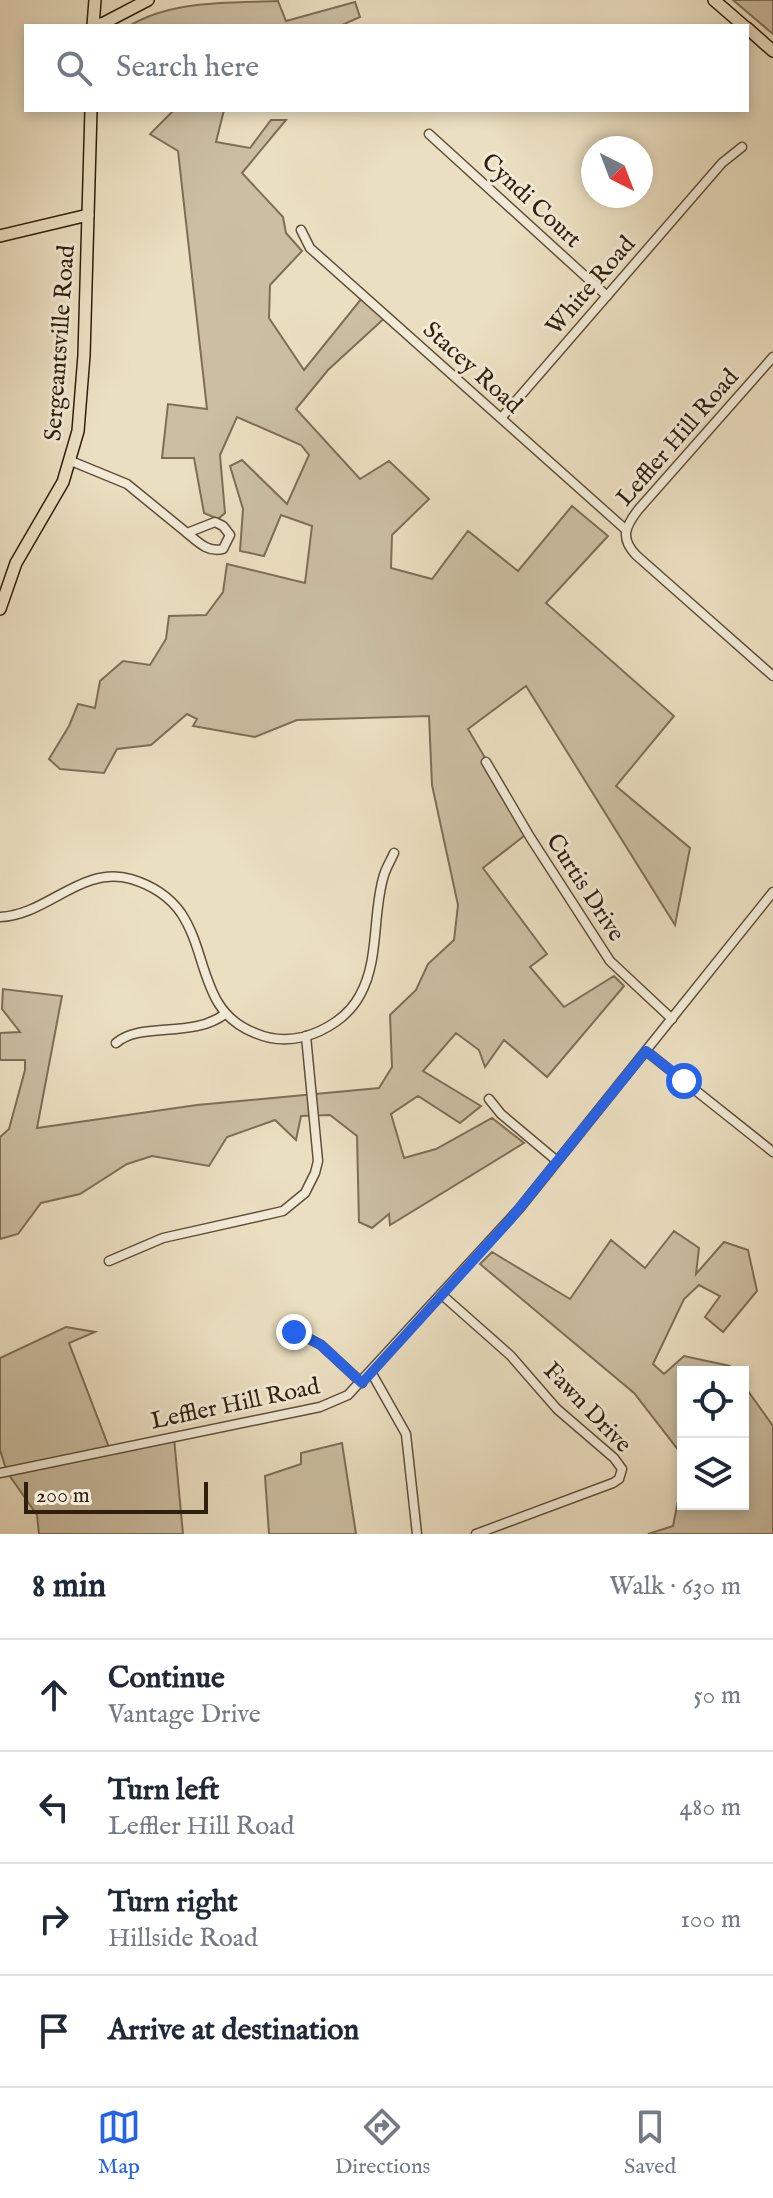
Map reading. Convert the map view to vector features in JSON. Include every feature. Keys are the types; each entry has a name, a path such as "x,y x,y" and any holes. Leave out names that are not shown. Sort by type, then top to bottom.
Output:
{"main road":[{"path":"93,24 95,0"},
{"path":"100,24 148,0"},
{"path":"714,0 742,24"},
{"path":"749,30 773,51"},
{"name":"Sergeantsville Road","path":"0,609 16,563 56,496 71,461 82,396 91,112"},
{"path":"0,236 88,215"}],"street":[{"name":"Cyndi Court","path":"429,134 607,296"},
{"name":"White Road","path":"502,417 722,163 742,147"},
{"name":"Stacey Road","path":"301,230 310,248 625,529"},
{"name":"Leffler Hill Road","path":"773,357 638,510 625,529 626,541 636,555 773,676"},
{"path":"71,461 127,484 187,533 213,551 223,549 229,541 228,530 215,522 187,533"},
{"name":"Curtis Drive","path":"486,762 610,961 672,1019"},
{"path":"0,917 30,911 73,887 96,879 128,878 148,886 166,897 183,916 207,984 225,1014 248,1031 282,1040 306,1036 334,1024 360,995 368,977 383,878 394,853"},
{"name":"Leffler Hill Road","path":"0,1473 320,1407 339,1400 362,1383 509,1221 773,892"},
{"path":"116,1043 128,1035 202,1026 225,1014"},
{"path":"109,1261 163,1238 283,1211 299,1200 311,1183 318,1161 306,1036"},
{"path":"646,1051 773,1152"},
{"path":"489,1099 501,1114 557,1161"},
{"name":"Fawn Drive","path":"441,1294 511,1356 557,1409 614,1458 622,1469 619,1479 613,1483 476,1534"},
{"path":"304,1336 321,1345 362,1383"},
{"path":"371,1372 406,1434 417,1534"}],"shaded area":[{"path":"733,0 773,0 773,34"},
{"path":"278,1 286,21 355,2 360,17 344,24 133,24 163,11 220,3"},
{"path":"172,112 224,112 216,142 250,148 271,120 286,120 242,173 283,217 286,233 302,251 270,285 269,318 304,370 366,293 389,314 328,370 296,409 360,479 389,461 429,499 392,535 391,568 432,579 468,531 518,571 572,506 608,536 546,603 674,716 616,786 690,848 675,925 526,686 468,729 529,832 483,868 547,954 530,967 564,1007 614,976 624,986 547,1077 504,1040 485,1067 479,1050 456,1033 423,1071 481,1106 460,1123 418,1096 391,1114 404,1158 436,1149 492,1118 524,1143 390,1225 389,1214 372,1228 359,1222 357,1136 330,1115 301,1116 296,1140 275,1120 227,1137 209,1166 152,1156 127,1164 80,1194 41,1203 18,1234 0,1239 0,1137 9,1129 25,1070 25,1060 0,1060 0,1033 20,1032 2,1009 3,989 62,996 37,1128 197,1105 379,1088 392,1067 390,1015 416,990 428,964 454,940 458,905 432,785 429,716 297,720 255,737 193,726 197,719 187,714 151,745 117,749 104,773 60,769 49,759 78,704 95,708 100,681 123,661 150,665 166,639 169,616 206,615 223,592 227,564 305,583 312,526 281,515 264,556 240,551 243,509 230,466 242,460 287,504 309,455 301,445 237,417 220,455 225,513 218,519 204,513 194,458 162,458 168,404 207,409 178,151 150,134"},
{"path":"674,1231 699,1248 696,1274 724,1242 748,1250 757,1291 723,1332 705,1317 720,1296 699,1285 684,1299 653,1364 664,1374 684,1356 730,1366 677,1366 677,1448 634,1393 480,1264 492,1252 570,1299 611,1240 645,1268"},
{"path":"66,1327 95,1332 69,1343 110,1450 174,1438 183,1534 39,1534 37,1515 7,1472 0,1450 0,1358"},
{"path":"749,1392 773,1426 773,1534 648,1534 673,1526 677,1506 677,1510 749,1510"},
{"path":"342,1443 356,1534 269,1534 265,1476 301,1464 301,1453"}],"route":[{"path":"294,1332 302,1330 304,1336 321,1345 362,1383 509,1221 646,1051 684,1081"}]}
